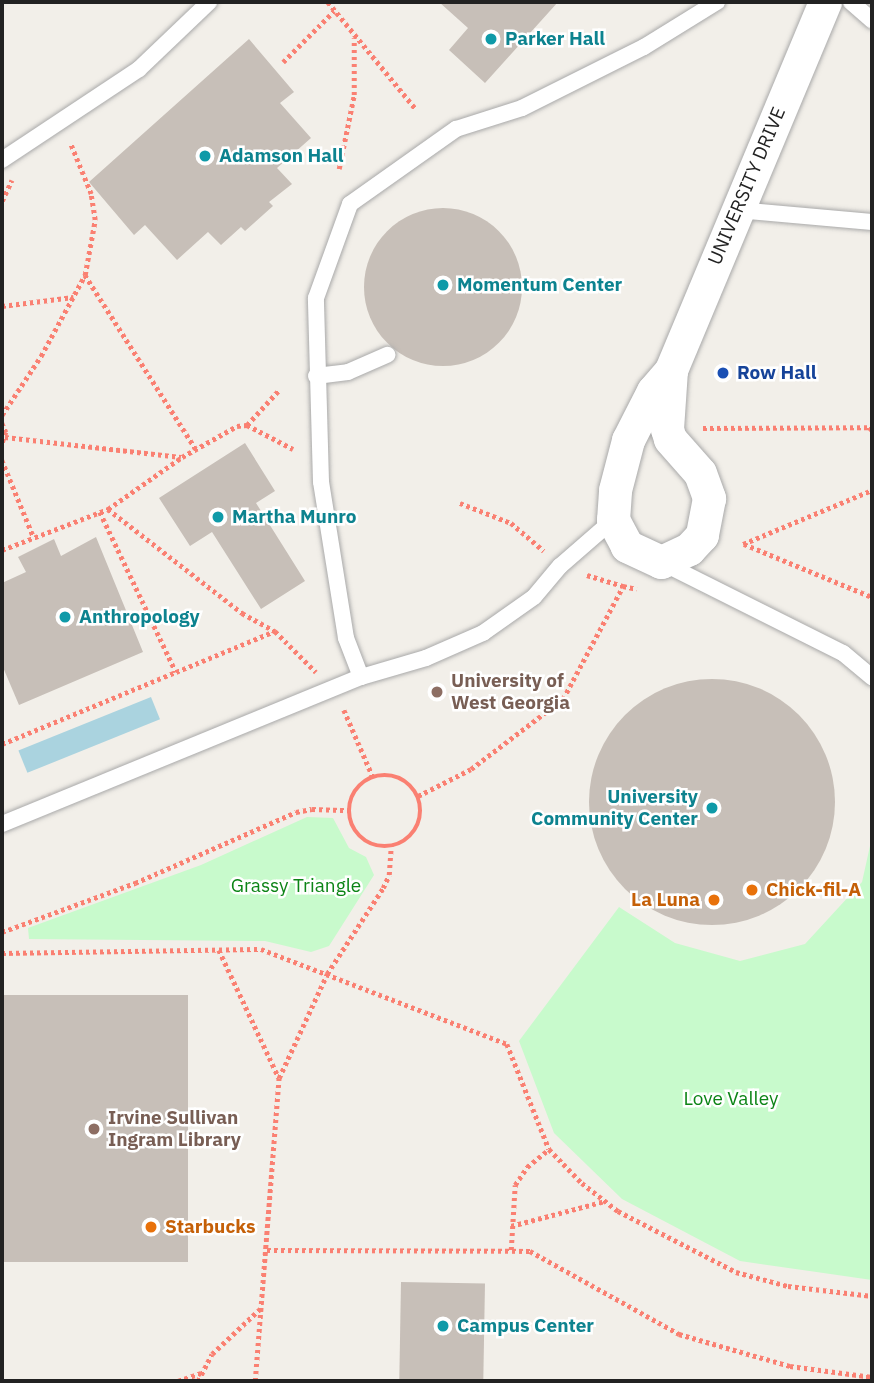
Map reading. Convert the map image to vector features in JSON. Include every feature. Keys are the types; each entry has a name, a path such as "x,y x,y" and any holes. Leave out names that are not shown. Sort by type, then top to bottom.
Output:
{"street":[{"name":"UNIVERSITY DRIVE","path":"614,520 615,490 628,440 653,391 671,370 825,2"},
{"name":"UNIVERSITY DRIVE","path":"656,577 702,535 709,498 700,473 670,439 667,429 671,370"},
{"path":"614,520 627,546 656,577"}],"lane":[{"path":"2,160 138,69 209,2"},
{"path":"361,677 346,638 321,482 316,376 316,298 350,204 456,129 522,108 644,47 717,2"},
{"path":"851,2 872,20"},
{"path":"737,210 872,222"},
{"path":"316,376 348,372 387,355"},
{"path":"2,823 361,677 426,658 483,634 534,597 560,566 614,520"},
{"path":"656,577 843,653 872,677"}],"path":[{"path":"328,2 354,37 416,109"},
{"path":"283,62 334,11"},
{"path":"340,169 354,95 354,37"},
{"path":"2,415 41,356 85,275 94,220 93,207 83,167 71,145"},
{"path":"2,201 13,180"},
{"path":"85,275 196,449"},
{"path":"2,306 73,297"},
{"path":"247,425 279,390"},
{"path":"2,424 5,437 2,444"},
{"path":"2,550 108,509 182,457 237,426 247,425 293,449"},
{"path":"696,428 869,427 872,430"},
{"path":"5,437 182,457"},
{"path":"2,460 34,538"},
{"path":"872,490 743,544 872,597"},
{"path":"460,503 511,523 560,566 623,586 656,577"},
{"path":"108,509 242,613 275,631 330,691 345,712 373,777"},
{"path":"100,512 176,672"},
{"path":"418,796 471,769 563,699 623,586"},
{"path":"2,744 275,631"},
{"path":"390,775 401,778 418,796 422,805 418,828 410,838 391,846 377,846 356,833 349,810 357,788 373,777 390,775"},
{"path":"2,932 135,883 296,812 312,809 349,810"},
{"path":"255,1381 263,1307 279,1078 327,974 383,888 388,875 391,846"},
{"path":"2,953 261,949 507,1044 549,1149 604,1201 736,1272 788,1286 872,1296"},
{"path":"219,950 279,1078"},
{"path":"511,1250 515,1185 527,1167 549,1149"},
{"path":"511,1226 604,1201"},
{"path":"267,1250 530,1251 679,1334 790,1366 872,1377"},
{"path":"198,1381 212,1354 263,1307"},
{"path":"178,1381 202,1373"}],"green space":[{"name":"Grassy Triangle","path":"307,817 333,818 349,848 366,857 374,875 329,946 311,952 265,941 29,939 28,928 201,865"},
{"name":"Love Valley","path":"872,837 872,1280 740,1261 622,1199 554,1133 519,1041 619,907 675,943 740,961 805,944 862,882"}],"water":[{"path":"151,697 160,719 27,773 18,751"}],"building":[{"name":"Parker Hall","path":"439,2 558,2 485,83 449,50 468,28"},
{"name":"Adamson Hall","path":"249,39 294,92 280,103 311,138 277,168 292,184 269,202 273,206 245,231 241,227 221,245 208,232 177,260 145,225 134,235 89,182"},
{"name":"Momentum Center","path":"443,208 473,214 499,231 516,257 522,287 516,317 499,343 473,360 443,366 413,360 387,343 370,317 364,287 370,257 387,231 413,214"},
{"name":"Martha Munro","path":"245,443 275,491 256,503 305,581 261,609 212,532 190,546 159,498"},
{"name":"Anthropology","path":"96,537 143,652 19,705 2,665 2,583 26,572 18,557 54,539 61,556"},
{"name":"University Community Center","path":"712,679 736,681 759,688 799,715 826,755 833,778 833,826 826,849 799,889 759,916 736,923 712,925 688,923 665,916 625,889 598,849 591,826 589,802 591,778 598,755 625,715 665,688 688,681"},
{"name":"Irvine Sullivan Ingram Library","path":"2,995 188,995 188,1262 2,1262"},
{"name":"Campus Center","path":"401,1282 485,1283 483,1381 399,1381"}],"place":[{"name":"Parker Hall","path":"491,39"},
{"name":"Adamson Hall","path":"205,156"},
{"name":"Momentum Center","path":"443,285"},
{"name":"Row Hall","path":"723,373"},
{"name":"Martha Munro","path":"218,517"},
{"name":"Anthropology","path":"65,617"},
{"name":"University of West Georgia","path":"437,692"},
{"name":"University Community Center","path":"712,808"},
{"name":"Chick-fil-A","path":"752,890"},
{"name":"La Luna","path":"714,900"},
{"name":"Irvine Sullivan Ingram Library","path":"94,1129"},
{"name":"Starbucks","path":"151,1227"},
{"name":"Campus Center","path":"443,1326"}]}
